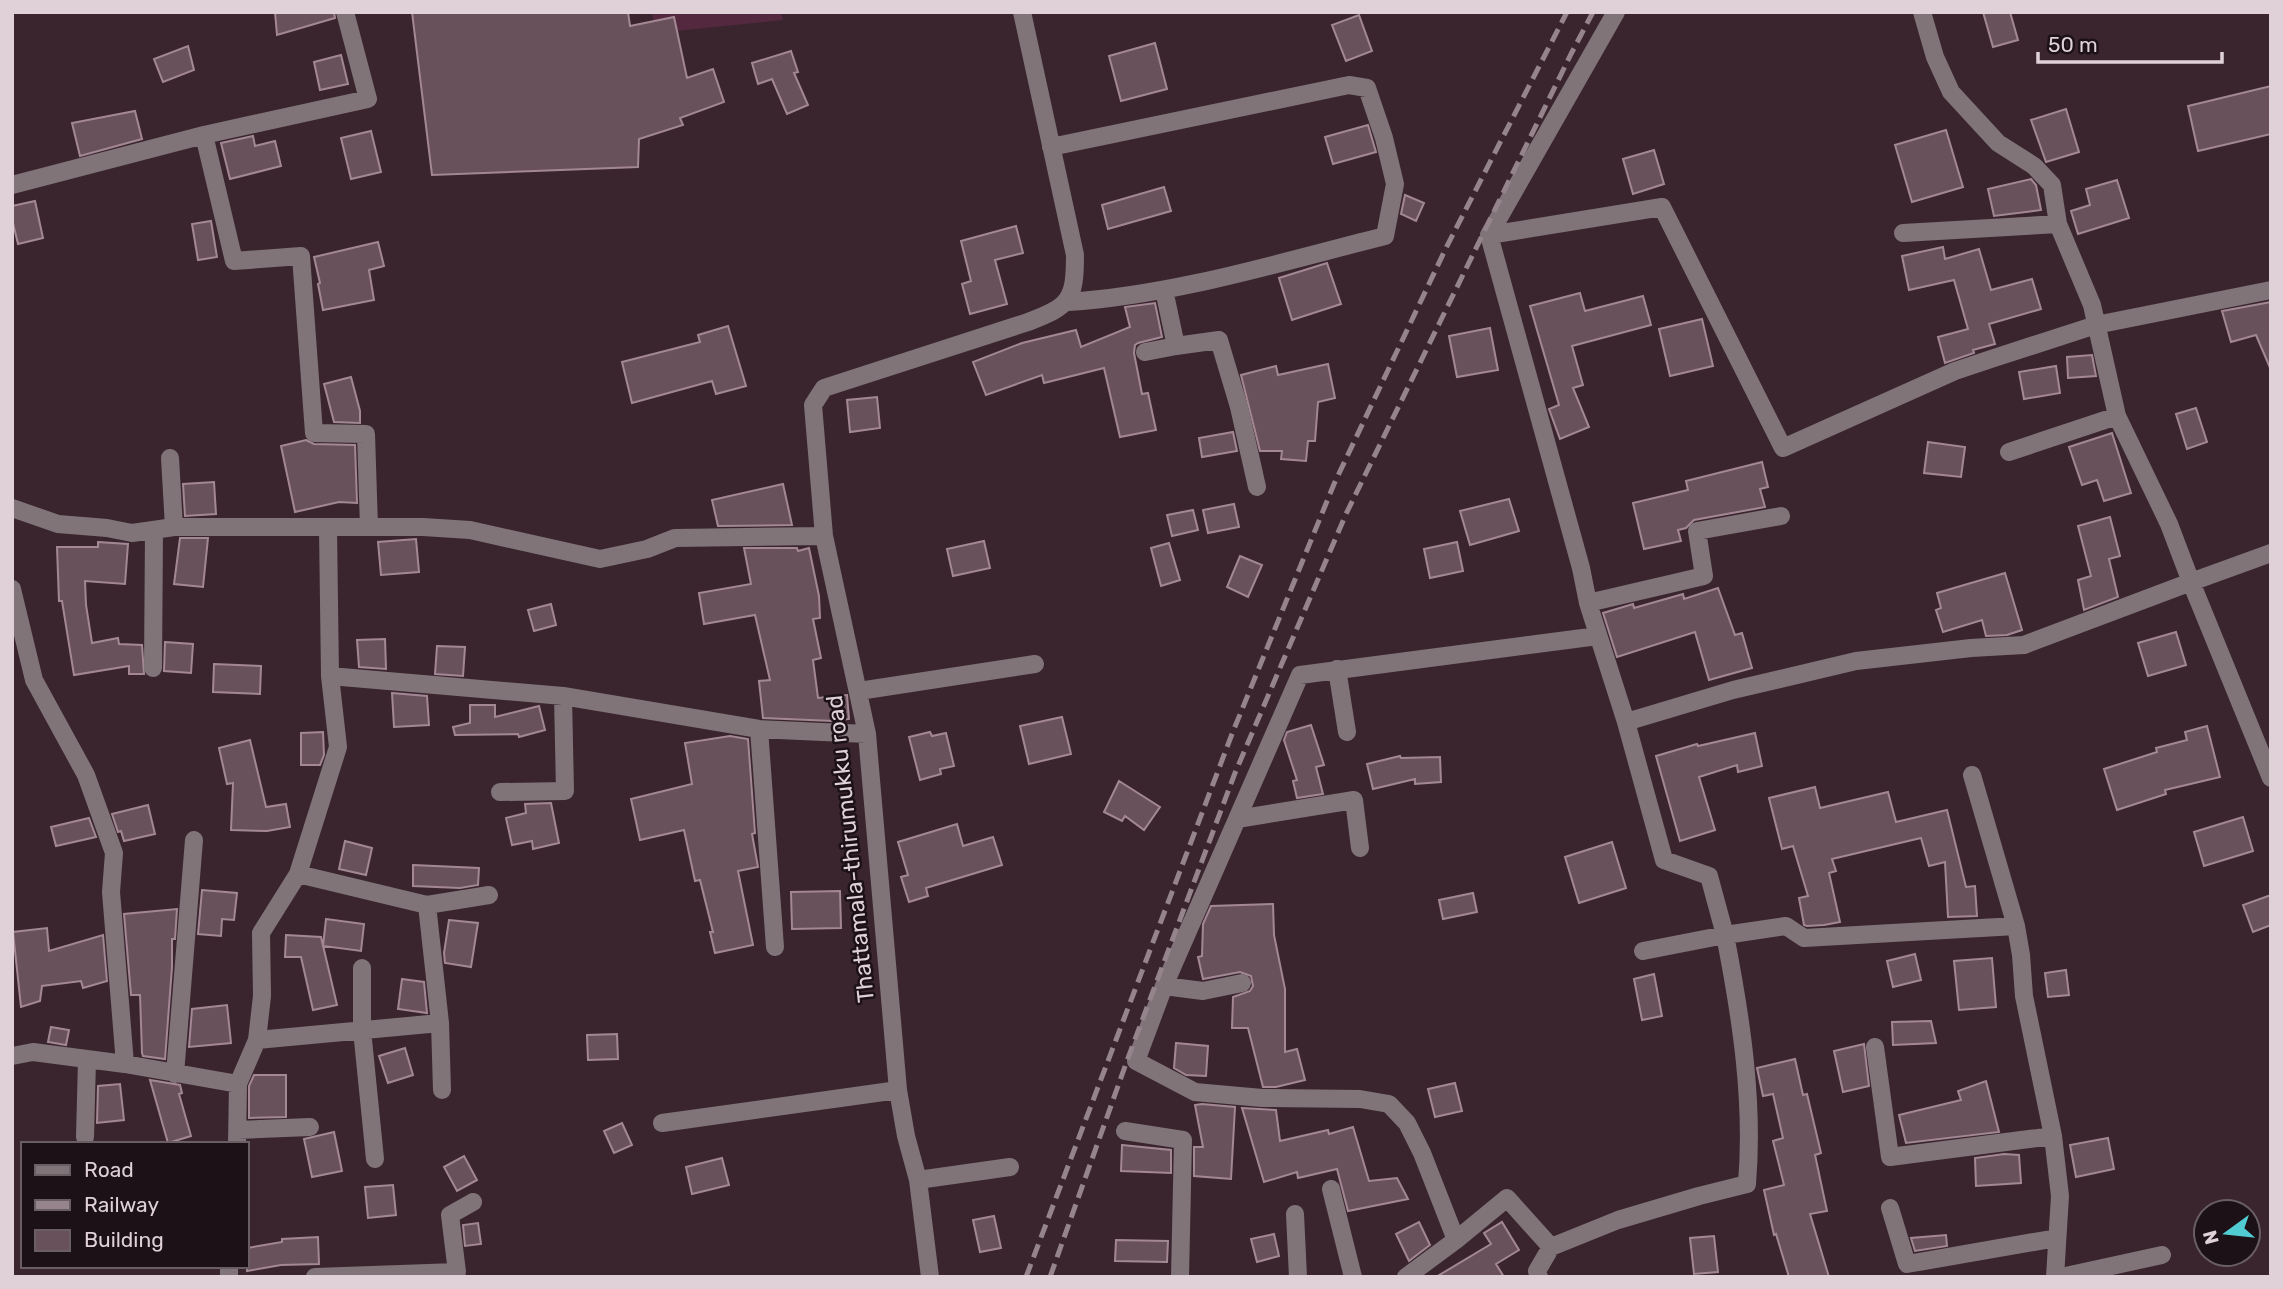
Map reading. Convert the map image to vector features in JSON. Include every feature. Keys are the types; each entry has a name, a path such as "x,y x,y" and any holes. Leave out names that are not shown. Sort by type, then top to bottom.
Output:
{"street":[{"path":"12,185 204,135 368,99 345,12"},
{"path":"1022,12 1074,255 1075,281 1068,302 1103,300 1164,290 1385,236 1395,184 1384,138 1367,88 1349,85 1051,147"},
{"path":"1539,1277 1537,1271 1551,1247 1618,1220 1747,1184 1751,1138 1738,1003 1725,935 1709,876 1664,860 1626,722 1588,603 1581,568 1489,235 1616,12"},
{"path":"1922,12 1935,57 1951,92 1998,143 2034,166 2052,185 2058,224 2092,305 2117,416 2169,524 2271,778"},
{"path":"204,135 234,261 301,256 314,433 366,434 369,527"},
{"path":"1489,235 1662,207 1783,449 1955,371 2096,325 2271,290"},
{"path":"1903,233 2058,224"},
{"path":"1164,290 1176,346"},
{"name":"Thattamala-thirumukku road","path":"930,1277 918,1180 906,1136 898,1090 867,734 824,536 813,405 824,388 1028,323 1068,302"},
{"path":"1145,352 1219,340 1239,407 1257,487"},
{"path":"2009,452 2117,416"},
{"path":"170,458 174,527"},
{"path":"12,508 58,524 132,533 174,527 423,527 470,530 600,559 647,549 675,538 824,536"},
{"path":"1588,603 1704,576 1697,531 1781,516"},
{"path":"310,1126 238,1137 237,1084 257,1041 262,996 261,933 298,874 338,747 330,676 328,528"},
{"path":"153,668 154,531"},
{"path":"1626,722 1733,690 1856,662 1971,648 2024,645 2271,553"},
{"path":"12,589 34,680 86,775 114,853 111,892 125,1064"},
{"path":"1456,1240 1422,1153 1407,1123 1389,1104 1360,1099 1262,1098 1195,1092 1136,1061 1164,986 1300,674 1598,636"},
{"path":"859,691 1035,664"},
{"path":"1337,669 1347,732"},
{"path":"330,676 563,696 760,729 867,734"},
{"path":"500,792 565,791 563,696"},
{"path":"760,729 775,947"},
{"path":"1972,775 2016,926 2024,996 2053,1136 2060,1196 2055,1277"},
{"path":"1237,819 1354,800 1360,848"},
{"path":"175,1074 194,840"},
{"path":"298,874 427,905 489,895"},
{"path":"427,905 440,1023 442,1090"},
{"path":"1643,951 1786,926 1804,938 2016,926"},
{"path":"362,968 362,1030 375,1159"},
{"path":"1164,986 1203,991 1242,983"},
{"path":"257,1041 440,1023"},
{"path":"1875,1047 1890,1157 2053,1136"},
{"path":"12,1055 33,1052 125,1064 237,1084"},
{"path":"85,1137 87,1060"},
{"path":"662,1122 898,1090"},
{"path":"1125,1131 1183,1140 1180,1277"},
{"path":"918,1180 1010,1167"},
{"path":"1331,1189 1353,1277"},
{"path":"1406,1277 1507,1198 1551,1247"},
{"path":"315,1277 457,1272 450,1215 473,1202"},
{"path":"1890,1208 1907,1264 2057,1238"},
{"path":"1295,1214 1298,1277"},
{"path":"2061,1277 2162,1255"}],"shaded area":[{"path":"652,12 781,12 783,20 655,33"}],"building":[{"path":"275,12 334,12 335,18 277,35"},
{"path":"412,12 628,12 630,26 674,17 687,78 713,69 724,102 680,118 683,125 639,139 638,167 432,175"},
{"path":"1983,12 2010,12 2018,40 1993,47"},
{"path":"1359,15 1372,51 1346,61 1332,25"},
{"path":"1155,43 1167,89 1121,101 1109,56"},
{"path":"188,46 194,70 163,82 154,59"},
{"path":"791,51 798,72 794,73 808,105 787,114 772,79 758,84 752,63"},
{"path":"341,55 348,84 320,90 314,62"},
{"path":"2271,86 2271,134 2198,151 2188,106"},
{"path":"2066,109 2079,152 2046,162 2031,120"},
{"path":"135,111 142,139 80,156 72,123"},
{"path":"1368,125 1376,152 1333,164 1325,137"},
{"path":"1946,130 1963,187 1912,202 1895,145"},
{"path":"371,131 381,172 351,179 341,138"},
{"path":"253,136 255,146 275,141 281,166 230,179 221,143"},
{"path":"1654,150 1664,184 1633,194 1623,159"},
{"path":"2031,179 2036,185 2041,210 1994,216 1988,189"},
{"path":"2117,180 2129,218 2078,234 2071,211 2090,205 2086,189"},
{"path":"1164,187 1171,211 1108,229 1102,205"},
{"path":"1405,195 1424,203 1416,221 1401,214"},
{"path":"35,201 43,238 18,244 12,206"},
{"path":"211,221 217,257 198,260 192,224"},
{"path":"1016,226 1023,253 995,260 1007,304 970,314 962,284 971,281 961,241"},
{"path":"378,242 384,266 369,270 374,300 323,310 314,257"},
{"path":"1943,247 1945,259 1979,249 1991,290 2032,279 2041,309 1989,324 1995,344 1973,350 1974,353 1945,363 1938,337 1968,329 1954,280 1909,290 1902,256"},
{"path":"1327,263 1341,304 1292,320 1279,278"},
{"path":"1580,293 1585,311 1643,296 1651,325 1572,346 1583,385 1573,388 1589,427 1560,439 1549,409 1559,405 1530,306"},
{"path":"2271,302 2271,370 2256,335 2231,342 2222,311"},
{"path":"1155,303 1162,337 1138,343 1134,353 1142,394 1148,393 1156,430 1120,437 1104,368 1044,383 1042,375 986,395 973,362 1022,343 1076,330 1081,347 1130,327 1125,307"},
{"path":"1702,319 1713,366 1670,376 1659,329"},
{"path":"728,326 746,386 716,394 712,381 632,403 622,362 700,342 698,335"},
{"path":"1490,328 1498,370 1457,377 1449,336"},
{"path":"2092,355 2096,376 2068,378 2067,357"},
{"path":"1328,364 1335,398 1318,402 1315,441 1308,441 1306,461 1281,459 1282,451 1260,451 1241,375 1276,366 1278,375"},
{"path":"2056,366 2060,393 2024,399 2019,372"},
{"path":"351,377 360,411 360,423 334,422 324,384"},
{"path":"877,397 880,428 850,432 847,400"},
{"path":"2196,408 2207,442 2187,449 2176,414"},
{"path":"1233,432 1237,451 1202,457 1199,438"},
{"path":"2112,433 2131,493 2104,501 2097,480 2082,485 2069,447"},
{"path":"306,440 314,444 355,445 357,503 339,502 295,512 281,446"},
{"path":"1928,442 1965,447 1961,477 1924,473"},
{"path":"1762,462 1768,487 1760,489 1765,507 1694,520 1686,528 1678,530 1681,541 1644,549 1633,503 1688,490 1686,481"},
{"path":"214,482 216,514 185,516 183,484"},
{"path":"783,484 792,525 718,526 712,500"},
{"path":"1509,499 1519,531 1470,545 1460,511"},
{"path":"1234,504 1239,527 1208,533 1203,510"},
{"path":"1193,510 1198,530 1172,536 1167,515"},
{"path":"2110,517 2120,556 2109,559 2118,597 2084,610 2078,580 2091,576 2078,526"},
{"path":"180,538 208,538 203,587 174,584"},
{"path":"416,539 419,572 381,575 378,542"},
{"path":"984,541 990,568 953,576 947,549"},
{"path":"98,542 128,544 125,584 85,581 92,643 118,638 119,644 142,645 144,674 129,674 129,666 74,675 62,601 59,601 57,547 98,547"},
{"path":"1457,542 1463,571 1430,578 1424,549"},
{"path":"1169,543 1180,580 1161,586 1151,548"},
{"path":"744,548 797,548 798,551 809,548 819,596 820,618 813,619 821,658 813,660 818,698 847,695 849,719 833,721 763,718 759,681 770,680 755,615 704,624 699,593 751,584"},
{"path":"1240,556 1262,565 1248,597 1227,587"},
{"path":"2005,573 2022,630 2007,635 1986,636 1982,620 1943,632 1936,610 1941,608 1937,593"},
{"path":"1718,588 1735,635 1742,633 1752,668 1709,680 1695,632 1617,657 1603,613 1633,604 1634,608 1683,594 1684,599"},
{"path":"551,604 556,625 534,631 528,610"},
{"path":"2176,632 2186,665 2148,676 2138,643"},
{"path":"385,639 386,669 359,667 357,640"},
{"path":"165,642 193,644 191,673 164,671"},
{"path":"437,646 465,647 463,676 435,674"},
{"path":"214,664 261,666 260,694 213,692"},
{"path":"392,693 427,696 429,725 394,727"},
{"path":"470,705 495,705 495,717 539,706 545,730 519,737 518,734 455,735 453,727 470,723"},
{"path":"1062,717 1071,754 1029,764 1020,726"},
{"path":"1311,725 1324,765 1316,767 1323,794 1297,798 1293,781 1297,780 1284,740 1287,732"},
{"path":"2207,726 2220,777 2165,790 2166,794 2117,810 2104,769 2157,752 2156,748 2187,740 2185,732"},
{"path":"323,732 324,755 320,765 301,765 301,733"},
{"path":"930,732 932,736 946,733 954,766 940,769 941,774 920,780 909,737"},
{"path":"1755,733 1762,766 1738,772 1737,765 1699,777 1715,830 1680,841 1656,756 1697,744 1698,746"},
{"path":"730,736 748,739 755,833 752,834 758,867 738,871 753,945 715,953 710,932 713,932 700,880 695,881 684,830 640,840 631,799 692,784 685,743"},
{"path":"250,740 266,807 286,804 290,827 267,831 231,830 233,783 227,784 219,748"},
{"path":"1400,756 1440,757 1441,782 1415,784 1415,779 1373,789 1367,764"},
{"path":"1119,781 1160,807 1144,830 1125,816 1122,821 1104,812"},
{"path":"1815,787 1820,808 1888,792 1896,822 1947,810 1966,887 1975,886 1977,916 1948,917 1945,862 1929,866 1921,838 1832,859 1836,871 1829,873 1840,922 1804,925 1799,898 1808,896 1793,846 1782,849 1769,798"},
{"path":"551,803 559,843 533,849 532,841 512,845 506,818 526,813 525,804"},
{"path":"148,805 155,834 124,841 112,814"},
{"path":"2243,817 2253,851 2204,866 2194,832"},
{"path":"89,818 96,837 56,846 51,827"},
{"path":"957,824 963,846 993,837 1002,865 926,888 928,896 909,902 901,877 908,875 898,842"},
{"path":"345,841 372,848 366,875 339,869"},
{"path":"1612,842 1626,888 1579,903 1565,857"},
{"path":"413,865 479,868 478,885 460,888 413,886"},
{"path":"202,890 237,893 234,920 222,919 221,936 198,934"},
{"path":"840,891 841,928 792,929 791,892"},
{"path":"1473,893 1477,912 1443,919 1439,900"},
{"path":"2271,895 2271,925 2253,932 2243,905"},
{"path":"1273,904 1274,935 1285,989 1285,1052 1297,1049 1305,1080 1276,1087 1263,1087 1248,1028 1232,1028 1233,997 1250,991 1253,986 1251,976 1240,972 1203,979 1198,957 1202,956 1203,924 1211,906"},
{"path":"177,909 175,939 172,939 165,1059 143,1056 140,995 131,995 124,914"},
{"path":"326,919 364,924 361,951 323,946"},
{"path":"449,920 478,923 471,967 445,963"},
{"path":"47,928 49,951 103,935 107,981 83,988 81,981 42,986 40,1001 21,1007 13,932"},
{"path":"286,935 321,937 337,1005 313,1010 301,957 285,957"},
{"path":"1915,954 1921,980 1893,987 1887,961"},
{"path":"1992,958 1996,1007 1959,1010 1954,961"},
{"path":"2066,970 2069,995 2048,997 2045,973"},
{"path":"1654,974 1662,1016 1642,1020 1634,979"},
{"path":"402,979 424,982 427,1013 398,1009"},
{"path":"227,1005 231,1043 189,1047 192,1009"},
{"path":"1931,1021 1936,1043 1893,1045 1892,1022"},
{"path":"51,1027 69,1030 66,1045 48,1042"},
{"path":"617,1034 618,1059 588,1060 587,1035"},
{"path":"1176,1043 1208,1046 1206,1076 1186,1075 1174,1068"},
{"path":"1864,1044 1869,1086 1843,1092 1834,1051"},
{"path":"405,1048 413,1075 388,1083 379,1056"},
{"path":"1795,1059 1803,1095 1807,1094 1821,1153 1815,1155 1827,1211 1810,1214 1829,1277 1789,1277 1776,1234 1774,1235 1764,1190 1784,1185 1773,1141 1783,1138 1773,1094 1763,1096 1757,1068"},
{"path":"254,1075 286,1075 286,1117 249,1118 249,1086"},
{"path":"150,1080 180,1085 182,1093 179,1094 191,1136 168,1142"},
{"path":"1986,1081 1999,1132 1906,1143 1899,1115 1961,1100 1958,1091"},
{"path":"1455,1083 1462,1111 1435,1117 1428,1089"},
{"path":"120,1084 124,1120 97,1123 98,1086"},
{"path":"1195,1105 1235,1107 1231,1179 1194,1176 1194,1147 1203,1147"},
{"path":"1242,1108 1276,1110 1280,1141 1328,1130 1329,1134 1353,1127 1369,1181 1397,1178 1408,1199 1348,1211 1337,1169 1298,1178 1297,1172 1264,1182"},
{"path":"622,1123 632,1145 614,1153 604,1131"},
{"path":"334,1132 342,1171 312,1177 304,1139"},
{"path":"2108,1138 2114,1169 2076,1177 2070,1145"},
{"path":"1122,1145 1171,1150 1171,1173 1121,1171"},
{"path":"2019,1155 2021,1183 1976,1186 1975,1158"},
{"path":"464,1156 477,1180 457,1191 444,1167"},
{"path":"722,1158 729,1185 692,1194 686,1167"},
{"path":"393,1185 396,1215 368,1218 365,1187"},
{"path":"994,1216 1001,1248 980,1252 973,1220"},
{"path":"1419,1222 1430,1245 1409,1261 1396,1234"},
{"path":"1502,1222 1519,1250 1496,1264 1504,1277 1436,1277 1491,1244 1484,1233"},
{"path":"478,1223 481,1244 465,1246 463,1225"},
{"path":"1274,1234 1279,1256 1257,1262 1251,1239"},
{"path":"1946,1235 1947,1246 1915,1251 1911,1238"},
{"path":"1714,1236 1718,1272 1694,1274 1690,1238"},
{"path":"318,1237 319,1264 281,1265 247,1271 248,1248 282,1242 282,1239"},
{"path":"1116,1240 1168,1241 1167,1262 1115,1261"}],"railway":[{"path":"1026,1277 1232,734 1334,484 1446,248 1567,12"},
{"path":"1050,1277 1128,1058 1235,773 1346,514 1593,12"}]}
